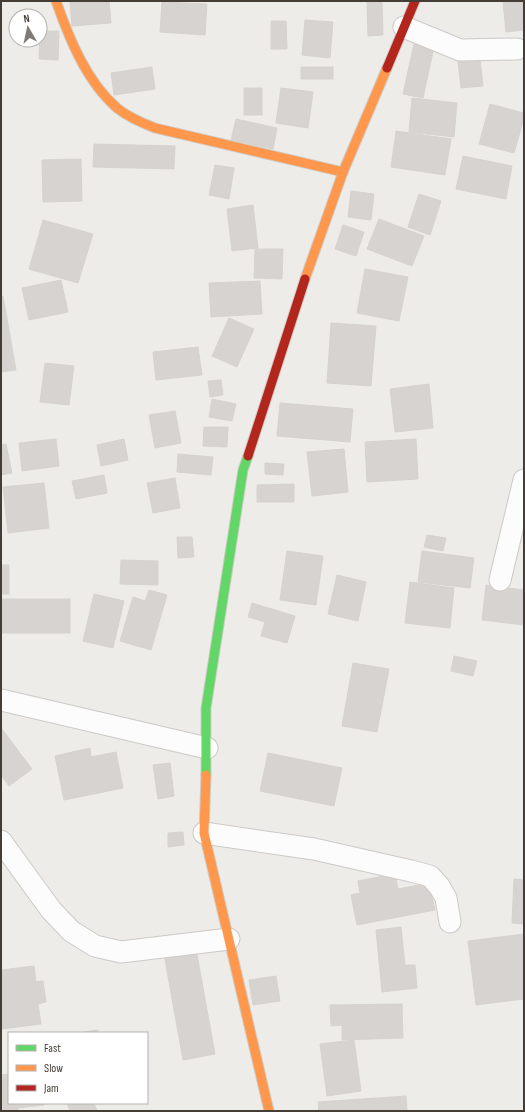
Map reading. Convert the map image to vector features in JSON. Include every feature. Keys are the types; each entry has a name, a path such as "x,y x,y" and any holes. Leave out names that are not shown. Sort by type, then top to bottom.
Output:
{"street":[{"path":"56,1 63,21 96,85 113,104 134,120 155,128 343,172"},
{"path":"269,1111 204,833 207,748 206,708 243,470 317,243 343,172 415,1"},
{"path":"404,27 460,50 517,49"},
{"path":"500,580 524,480"},
{"path":"1,700 207,748"},
{"path":"204,833 314,849 411,870 430,876 440,886 446,898 450,922"},
{"path":"1,841 51,910 71,931 95,946 121,952 229,939"}],"building":[{"path":"70,1 109,1 111,23 72,26"},
{"path":"367,1 382,1 383,35 368,36"},
{"path":"503,1 524,1 524,30 506,32"},
{"path":"162,2 207,4 205,35 160,32"},
{"path":"305,20 333,22 330,58 302,55"},
{"path":"271,21 286,21 287,49 271,49"},
{"path":"48,31 59,31 58,60 39,59 39,48 48,48"},
{"path":"414,44 434,47 423,98 403,94"},
{"path":"479,50 483,86 461,88 457,53"},
{"path":"152,67 155,89 114,95 111,73"},
{"path":"301,67 333,67 333,79 301,79"},
{"path":"244,88 262,88 262,115 244,115"},
{"path":"281,88 313,92 308,128 276,123"},
{"path":"412,98 457,103 454,137 409,132"},
{"path":"490,104 524,113 524,118 514,153 479,144"},
{"path":"236,119 277,128 273,149 231,140"},
{"path":"396,131 451,139 445,175 391,167"},
{"path":"94,144 175,146 174,169 93,167"},
{"path":"463,156 512,166 506,199 456,189"},
{"path":"81,159 82,201 43,202 42,160"},
{"path":"215,165 234,168 229,199 209,195"},
{"path":"351,191 374,194 371,220 348,217"},
{"path":"419,194 441,201 430,235 408,227"},
{"path":"253,205 258,248 232,251 227,209"},
{"path":"379,219 424,236 412,266 367,249"},
{"path":"43,220 93,234 78,283 29,269"},
{"path":"343,225 364,232 356,256 335,249"},
{"path":"255,249 283,249 282,279 254,278"},
{"path":"365,269 408,277 399,321 357,313"},
{"path":"61,280 68,312 29,320 22,288"},
{"path":"260,281 262,314 211,317 209,283"},
{"path":"1,296 3,296 16,370 1,372"},
{"path":"229,318 254,329 237,367 212,356"},
{"path":"331,323 376,326 371,386 327,383"},
{"path":"198,347 202,375 156,380 153,352"},
{"path":"45,363 74,366 69,405 40,402"},
{"path":"221,380 223,395 210,397 208,381"},
{"path":"429,384 433,428 395,432 390,389"},
{"path":"212,399 236,404 232,421 209,417"},
{"path":"280,403 353,409 350,442 277,436"},
{"path":"175,411 181,443 155,448 149,415"},
{"path":"204,427 228,427 227,447 203,446"},
{"path":"56,439 59,466 22,471 19,443"},
{"path":"124,439 128,460 101,466 97,445"},
{"path":"416,439 418,479 367,482 365,442"},
{"path":"6,444 12,473 1,475 1,445"},
{"path":"344,449 348,492 312,496 307,452"},
{"path":"178,454 213,457 211,475 177,472"},
{"path":"265,463 284,464 283,475 265,474"},
{"path":"104,475 107,493 76,499 72,481"},
{"path":"175,478 180,508 153,513 147,483"},
{"path":"44,483 49,528 8,533 3,487"},
{"path":"294,484 294,502 257,502 257,485"},
{"path":"427,535 446,538 443,551 424,547"},
{"path":"177,537 192,537 194,557 178,558"},
{"path":"287,551 323,556 316,605 280,600"},
{"path":"422,551 474,558 470,588 418,582"},
{"path":"121,560 158,561 158,585 120,584"},
{"path":"1,565 9,565 9,594 1,594"},
{"path":"337,575 366,582 358,621 328,614"},
{"path":"410,582 454,588 450,628 405,623"},
{"path":"486,585 524,590 524,625 482,620"},
{"path":"149,590 167,595 151,650 120,641 133,597 145,601"},
{"path":"94,594 124,601 113,648 83,641"},
{"path":"1,599 70,599 70,633 1,633"},
{"path":"252,603 295,616 287,643 261,636 265,622 248,617"},
{"path":"454,656 477,661 473,676 451,671"},
{"path":"353,663 389,669 377,732 342,726"},
{"path":"2,729 32,769 9,786 1,775"},
{"path":"90,748 91,757 116,752 123,788 64,800 55,756"},
{"path":"268,753 342,768 334,806 260,791"},
{"path":"170,763 174,796 158,799 153,765"},
{"path":"183,832 184,845 168,847 168,833"},
{"path":"395,874 398,889 429,883 435,910 357,925 351,895 360,893 358,881"},
{"path":"514,879 524,880 524,924 512,923"},
{"path":"401,927 405,965 415,965 417,988 382,992 376,930"},
{"path":"524,934 524,999 476,1005 468,941"},
{"path":"196,949 215,1054 183,1060 164,954"},
{"path":"34,966 36,982 43,981 46,1002 38,1004 41,1024 1,1029 1,970"},
{"path":"276,976 280,1001 253,1005 249,980"},
{"path":"402,1004 403,1038 342,1040 342,1025 331,1026 330,1005"},
{"path":"98,1030 98,1032 84,1032"},
{"path":"354,1040 361,1091 327,1096 320,1044"},
{"path":"8,1074 8,1104 44,1105 18,1108 18,1111 1,1111 1,1075"},
{"path":"406,1096 407,1111 319,1111 318,1102"},
{"path":"67,1104 94,1104 97,1111 70,1111"}],"traffic: fast":[{"path":"206,775 206,708 243,470 248,456"}],"traffic: slow":[{"path":"56,1 73,44 96,85 117,108 126,114 155,128 343,172"},
{"path":"305,279 343,172 387,68"},
{"path":"206,775 204,833 269,1111"}],"traffic: jam":[{"path":"387,68 415,1"},
{"path":"248,456 305,279"}]}
